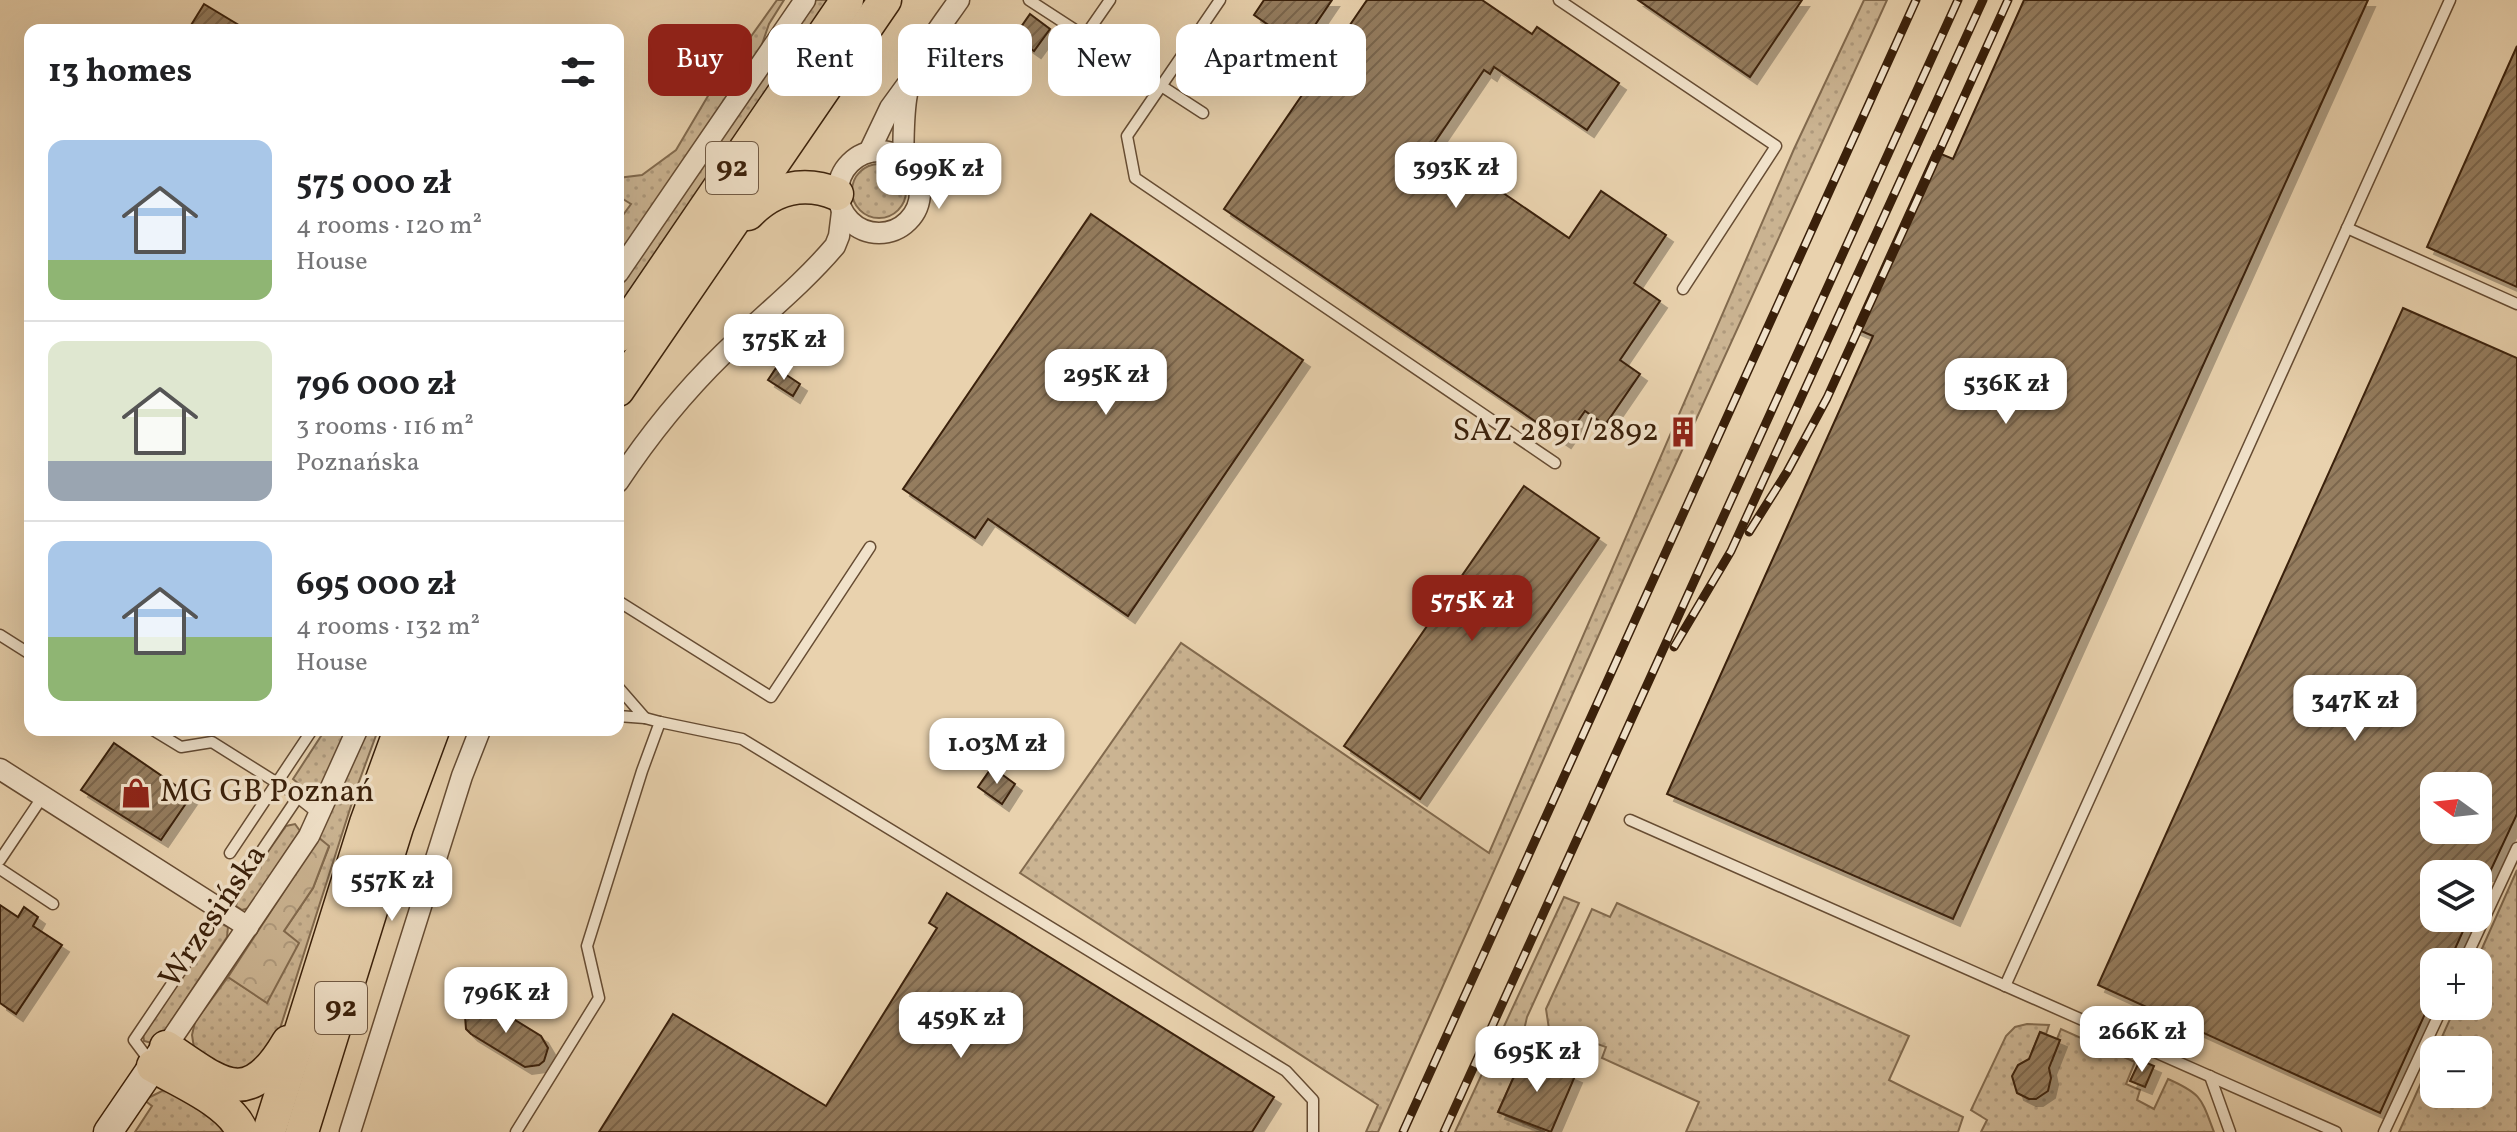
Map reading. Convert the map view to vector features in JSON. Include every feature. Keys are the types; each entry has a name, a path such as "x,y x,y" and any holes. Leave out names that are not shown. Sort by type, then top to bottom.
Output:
{"main road":[{"name":"92","path":"624,327 847,0"},
{"name":"92","path":"624,381 885,0"},
{"path":"708,257 758,204 776,191 807,187 826,190 839,203"},
{"name":"92","path":"269,1132 366,823 398,736"},
{"name":"92","path":"302,1132 397,827 431,736"},
{"path":"160,1057 220,1082 244,1084 255,1081 270,1070 306,1012"},
{"path":"160,1057 234,1115 242,1132"}],"street":[{"path":"624,264 805,0"},
{"path":"943,24 959,0"},
{"path":"869,152 899,96"},
{"path":"903,158 908,96"},
{"path":"624,474 667,414 721,356 835,246 839,236 839,203 839,180 845,167 856,157 881,150 903,158 919,182 920,197 916,212 906,224 894,231 879,234 864,232 851,224 839,203"},
{"name":"Wrzesińska","path":"108,1132 294,859 320,815 354,736"},
{"path":"350,1132 462,776 478,736"},
{"path":"0,769 248,927"}],"lane":[{"path":"1029,0 1066,24"},
{"path":"1093,24 1110,0"},
{"path":"1220,0 1127,136 1135,178 1555,463"},
{"path":"1559,0 1776,146 1683,289"},
{"path":"2005,986 2450,0"},
{"path":"1161,86 1203,113"},
{"path":"2347,228 2517,304"},
{"path":"624,605 771,697 870,547"},
{"path":"0,635 24,650"},
{"path":"624,694 645,718"},
{"path":"624,716 645,718 742,739 1286,1071 1313,1100 1313,1132"},
{"path":"516,1132 599,998 587,946 660,722"},
{"path":"163,736 181,747 212,742 298,797 320,815"},
{"path":"230,853 308,736"},
{"path":"0,860 43,796"},
{"path":"160,1057 134,1040 298,797"},
{"path":"1630,820 2336,1132"},
{"path":"2471,948 2517,848"},
{"path":"0,869 53,904"},
{"path":"2384,1132 2436,1020"},
{"path":"2210,1076 2230,1132"}],"green space":[{"path":"777,0 784,0 768,24 759,53 752,63 752,35"},
{"path":"816,0 835,0 819,24 799,24"},
{"path":"1864,0 1887,0 1633,558 1378,1132 1366,1132 1378,1105 1020,873 1181,643 1489,853 1794,149"},
{"path":"768,70 770,96 624,311 624,278"},
{"path":"708,96 730,96 624,250 624,214 631,204 624,200 624,177 642,175 676,150"},
{"path":"879,164 898,172 906,191 898,210 879,218 860,210 852,191 860,172"},
{"path":"321,736 345,736 324,782 316,789 305,789 293,779"},
{"path":"362,736 376,736 277,1038 268,1059 236,1076 195,1054 192,1035 195,1022 228,977 266,1002 284,931 313,888 329,847 319,838"},
{"path":"295,824 300,831 249,908 242,910 236,906 239,893 286,826"},
{"path":"319,838 329,846 313,888 284,931 299,943 267,1003 228,977"},
{"path":"2517,870 2517,1132 2399,1132 2420,1085 2420,1108 2492,1108 2492,1036 2442,1036 2450,1020 2492,1020 2492,948 2482,948 2492,932"},
{"path":"1564,897 1579,903 1527,1017 1519,1052 1524,1054 1498,1112 1545,1132 1455,1132"},
{"path":"1617,903 1909,1036 1889,1080 1963,1117 1958,1132 1686,1132 1699,1102 1602,1058 1606,1047 1578,1037 1575,1043 1549,1029 1546,1009 1592,909 1610,917"},
{"path":"222,924 228,927 227,937 156,1044 144,1041 143,1033 215,928"},
{"path":"2049,1025 2046,1034 2040,1032 2032,1052 2052,1060 2061,1029 2135,1062 2126,1084 2140,1090 2137,1100 2154,1109 2168,1079 2188,1089 2203,1104 2214,1132 1981,1132 1987,1120 1971,1110 2006,1036 2015,1027"},
{"path":"166,1089 191,1094 232,1132 135,1132 152,1106 144,1100"}],"building":[{"path":"1264,0 1332,0 1316,24 1267,24 1254,15"},
{"path":"1367,0 1482,0 1532,34 1537,27 1619,83 1587,130 1494,67 1490,74 1484,70 1433,145 1569,238 1601,191 1666,235 1634,283 1660,301 1620,360 1640,374 1605,425 1585,411 1564,441 1224,209 1301,96 1366,96 1366,24 1351,24"},
{"path":"1638,0 1802,0 1750,77"},
{"path":"2024,0 2368,0 1953,919 1667,794 1873,336 1854,328 1934,151 1953,159"},
{"path":"204,4 237,24 192,24"},
{"path":"1030,14 1048,28 1034,51 1032,24 1023,24"},
{"path":"2517,46 2517,287 2427,247"},
{"path":"1091,214 1303,360 1128,616 988,519 975,538 903,489"},
{"path":"2403,308 2517,358 2517,814 2492,868 2492,860 2420,860 2420,932 2463,932 2455,948 2420,948 2422,1020 2380,1113 2098,985"},
{"path":"776,368 800,384 793,396 768,380"},
{"path":"1524,486 1599,538 1420,799 1344,746"},
{"name":"MG GB Poznań","path":"114,743 191,796 161,840 81,790"},
{"path":"992,767 1015,784 1002,804 978,787"},
{"path":"947,893 1274,1097 1252,1132 599,1132 673,1014 826,1106 937,928 929,923"},
{"path":"0,905 18,917 24,907 38,917 33,926 62,945 16,1014 0,1003"},
{"path":"480,1003 493,1006 504,1019 507,1015 541,1036 548,1048 544,1061 525,1067 471,1034 466,1029 465,1016 468,1009"},
{"path":"2040,1032 2060,1040 2049,1068 2051,1078 2048,1091 2036,1099 2029,1099 2017,1093 2012,1076 2018,1065 2029,1059"},
{"path":"1524,1054 1575,1076 1551,1132 1498,1112"},
{"path":"2140,1060 2154,1066 2145,1087 2130,1081"}],"railway":[{"path":"1403,1132 1916,0"},
{"path":"1444,1132 1958,0"},
{"path":"1674,647 1731,551 1983,0"},
{"path":"1749,532 1787,472 1827,398 2008,0"}],"place":[{"name":"SAZ 2891/2892","path":"1683,432"},
{"name":"MG GB Poznań","path":"136,793"}]}
